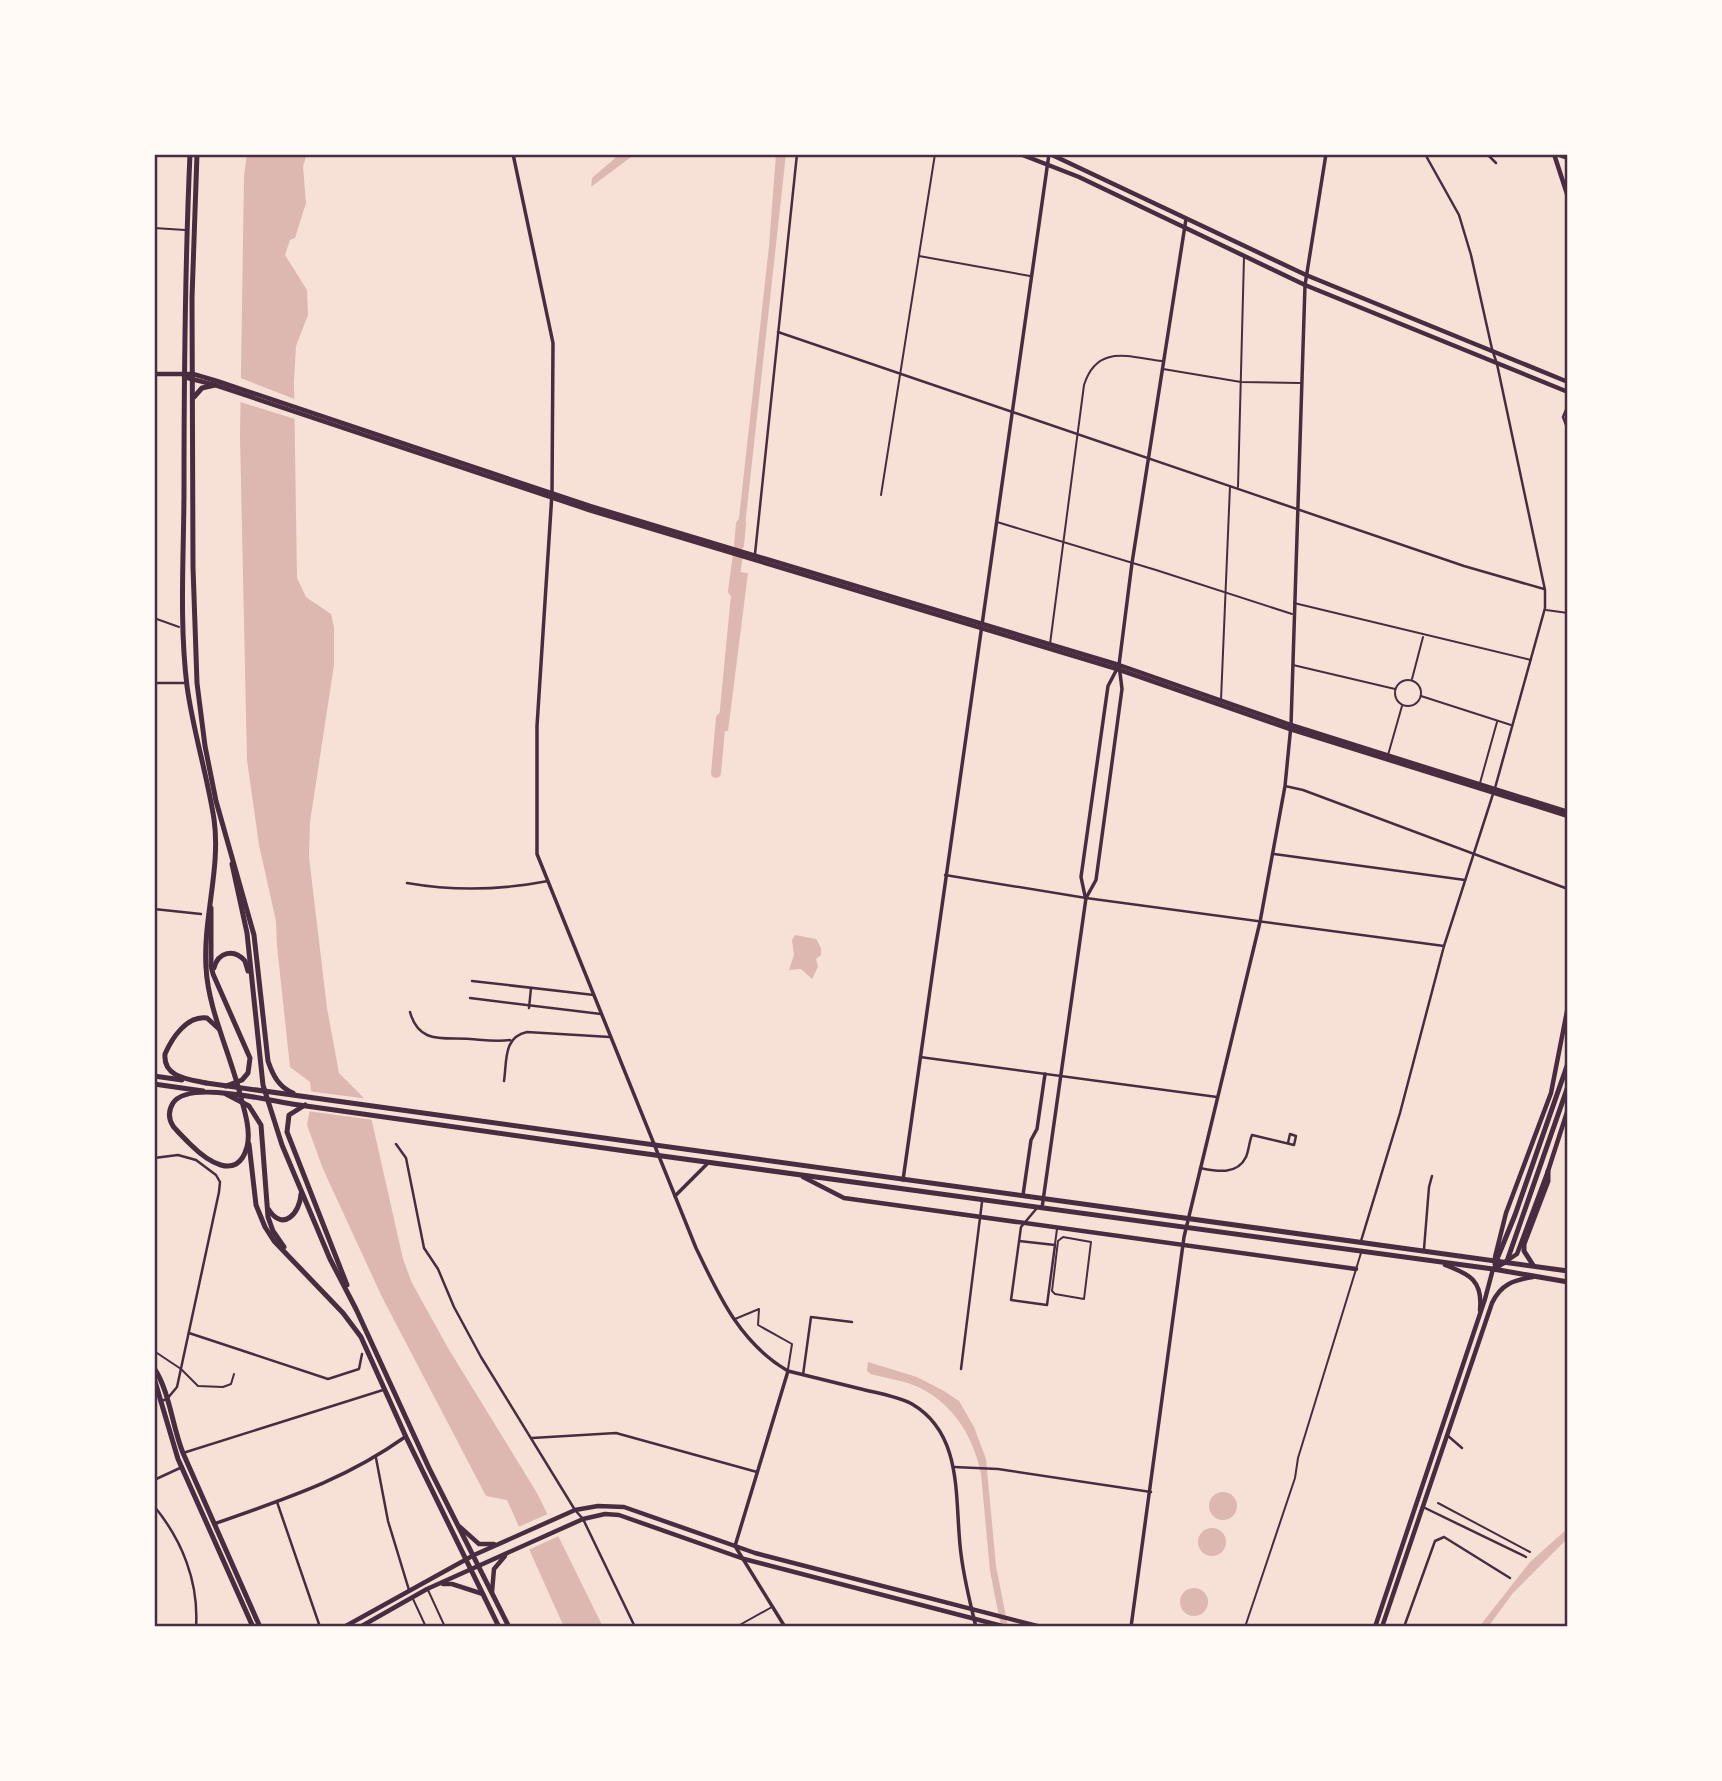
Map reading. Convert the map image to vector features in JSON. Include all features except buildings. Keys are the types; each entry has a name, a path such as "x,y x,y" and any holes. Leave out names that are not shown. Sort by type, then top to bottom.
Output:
{"main road":[{"path":"190,154 184,376 184,628 187,683 197,747 214,817 215,839 205,965 208,988 236,1074 260,1216 274,1241 344,1313 361,1337 406,1437 499,1627"},
{"path":"197,154 192,299 193,629 205,746 247,933 263,1085 282,1145 330,1259 509,1627"},
{"path":"1020,154 1079,177 1305,285 1568,392"},
{"path":"1049,154 1306,275 1568,382"},
{"path":"1554,154 1568,197"},
{"path":"154,374 193,376 216,383 552,495 1221,700 1291,727 1494,791"},
{"path":"193,400 196,392 216,383"},
{"path":"982,627 1050,645 1291,727 1568,814"},
{"path":"226,838 254,935 268,1061 273,1076 281,1086 310,1097"},
{"path":"211,883 213,974 250,1058 248,1073 242,1080 226,1086"},
{"path":"213,974 216,960 222,954 233,953 245,961 251,982"},
{"path":"1375,1627 1478,1320 1506,1213 1551,1093 1568,1006"},
{"path":"206,1083 172,1073 166,1067 165,1054 192,1020 207,1018 222,1034"},
{"path":"1496,1259 1568,1063"},
{"path":"154,1076 1568,1270"},
{"path":"154,1084 708,1163 1493,1269 1568,1282"},
{"path":"1507,1261 1568,1086"},
{"path":"205,1091 189,1092 174,1102 169,1118 174,1128 200,1154 214,1165 223,1167 231,1165 243,1156 248,1140"},
{"path":"226,1094 249,1106 261,1125 266,1204 273,1231 291,1258"},
{"path":"305,1105 289,1115 287,1132 356,1309"},
{"path":"1493,1269 1517,1254 1549,1171 1568,1109"},
{"path":"1533,1265 1524,1251 1524,1244 1548,1181 1549,1171"},
{"path":"799,1175 844,1198 1356,1269"},
{"path":"266,1204 272,1216 285,1219 294,1216 298,1210 301,1192"},
{"path":"1505,1240 1514,1241"},
{"path":"1438,1262 1462,1271 1477,1284 1480,1302 1478,1320"},
{"path":"1382,1627 1496,1295 1508,1283 1536,1276"},
{"path":"154,1368 162,1379 169,1432 260,1627"},
{"path":"154,1378 183,1453 185,1466 253,1627"},
{"path":"344,1627 474,1555 575,1510 598,1506 624,1507 735,1546 1041,1627"},
{"path":"360,1627 439,1584 583,1519 605,1514 619,1516 744,1559 1006,1627"},
{"path":"457,1524 480,1544 502,1543"},
{"path":"492,1592 492,1575 500,1560 509,1553"},
{"path":"439,1584 452,1584 483,1594"}],"street":[{"path":"513,154 553,343 552,495 537,726 537,854 675,1196 717,1292 734,1319 752,1343 788,1371 911,1404 929,1418 941,1433 954,1467 961,1555 976,1627"},
{"path":"755,556 797,154"},
{"path":"903,1180 1049,154"},
{"path":"1131,1627 1185,1228 1259,922 1285,786 1291,727 1305,285 1326,154"},
{"path":"1361,1241 1400,1113 1444,946 1494,791 1545,610 1545,590 1471,255 1459,215 1425,154"},
{"path":"1487,154 1496,163"},
{"path":"1554,154 1568,159"},
{"path":"1019,1241 1055,1245 1047,1305 1011,1300 1019,1241 1021,1227 1039,1208 1044,1198 1086,898 1096,880 1122,690 1118,668 1132,563 1186,218"},
{"path":"778,332 1464,566 1545,590"},
{"path":"1568,405 1563,417 1568,430"},
{"path":"1086,898 1080,877 1108,686 1118,668"},
{"path":"154,683 187,683"},
{"path":"1285,786 1303,790 1568,889"},
{"path":"1274,854 1465,880"},
{"path":"946,875 1086,898 1444,946"},
{"path":"407,883 441,889 522,886 548,881"},
{"path":"154,909 201,914"},
{"path":"472,981 594,995"},
{"path":"529,1007 531,988"},
{"path":"470,998 601,1014"},
{"path":"410,1012 421,1031 431,1037 494,1041 510,1040 527,1032 610,1037"},
{"path":"504,1081 510,1040"},
{"path":"920,1057 1217,1097"},
{"path":"1023,1196 1045,1074"},
{"path":"1200,1168 1222,1171 1236,1167 1245,1159 1252,1135 1288,1143"},
{"path":"396,1144 406,1158 424,1248 438,1269 453,1307 481,1357 583,1519 635,1627"},
{"path":"154,1158 178,1155 189,1157 216,1175 219,1182 177,1387 164,1401"},
{"path":"675,1196 708,1163"},
{"path":"1424,1249 1432,1176"},
{"path":"961,1369 982,1200"},
{"path":"803,1375 811,1317 852,1322"},
{"path":"189,1333 328,1379 359,1369 362,1354"},
{"path":"785,1627 735,1546 788,1371"},
{"path":"183,1453 384,1390"},
{"path":"532,1438 616,1433 757,1472"},
{"path":"1447,1435 1462,1448"},
{"path":"214,1524 319,1487 376,1458 406,1437"},
{"path":"376,1458 388,1521 409,1590"},
{"path":"154,1480 185,1466"},
{"path":"954,1467 998,1469 1151,1492"},
{"path":"277,1502 320,1627"},
{"path":"154,1506 172,1528 193,1580 197,1606 196,1627"},
{"path":"1423,1507 1526,1557"},
{"path":"1404,1627 1435,1541 1444,1537 1510,1578"}],"lane":[{"path":"881,495 935,154"},
{"path":"154,228 186,230"},
{"path":"919,256 1031,276"},
{"path":"1238,487 1244,256"},
{"path":"1050,645 1077,433 1088,374 1096,361 1112,355 1162,361"},
{"path":"1161,369 1241,382 1301,383"},
{"path":"1221,700 1230,485"},
{"path":"996,522 1293,615"},
{"path":"1293,603 1531,660"},
{"path":"1545,610 1568,613"},
{"path":"154,618 184,628"},
{"path":"1412,680 1423,635"},
{"path":"1292,665 1395,690"},
{"path":"1412,680 1421,688 1421,696 1411,706 1402,705 1396,698 1395,690 1399,682 1412,680"},
{"path":"1421,696 1512,725"},
{"path":"1388,756 1402,705"},
{"path":"1479,785 1498,720"},
{"path":"1055,1245 1057,1228"},
{"path":"1063,1237 1091,1242 1085,1297 1055,1294 1052,1291 1058,1241 1063,1237"},
{"path":"1245,1627 1295,1478 1298,1458 1361,1252"},
{"path":"734,1319 759,1309 758,1325 792,1344 788,1371"},
{"path":"154,1351 181,1369 198,1385 223,1387 231,1384 234,1374"},
{"path":"1438,1503 1530,1552"},
{"path":"428,1590 445,1627"},
{"path":"412,1598 426,1627"},
{"path":"736,1627 773,1606"}],"shaded area":[{"path":"247,154 307,154 303,166 306,203 295,238 290,240 285,255 307,290 308,315 296,346 294,381 297,578 306,597 331,614 334,627 334,665 310,822 309,857 327,1008 339,1073 362,1096 369,1108 403,1259 412,1283 448,1348 537,1493 603,1627 564,1627 507,1500 486,1496 382,1297 323,1169 307,1125 312,1099 310,1082 290,1067 276,921 259,845 247,760 240,437 244,176"},
{"path":"620,154 635,154 591,187 592,178"},
{"path":"776,154 786,154 745,526 736,545 769,246"},
{"path":"739,572 748,573 728,731 718,730 732,584"},
{"path":"795,935 816,939 821,948 821,955 816,959 818,967 812,979 801,969 789,970 794,955 792,940"},
{"path":"868,1362 917,1377 944,1391 959,1401 974,1427 986,1459 996,1566 1008,1627 1001,1627 990,1571 981,1474 968,1437 954,1415 935,1397 912,1384 871,1374 867,1371"},
{"path":"1223,1492 1233,1496 1237,1506 1233,1516 1223,1520 1213,1516 1209,1506 1213,1496"},
{"path":"1212,1528 1222,1532 1226,1542 1222,1552 1212,1556 1202,1552 1198,1542 1202,1532"},
{"path":"1568,1528 1568,1538 1513,1593 1488,1627 1479,1627 1530,1562"},
{"path":"1194,1588 1204,1592 1208,1602 1204,1612 1194,1616 1184,1612 1180,1602 1184,1592"}],"pier":[{"path":"238,377 297,400 298,420 237,401"},
{"path":"308,1091 368,1099 374,1120 307,1111"},
{"path":"550,1513 561,1535 526,1551 516,1528"}],"waterway":[{"path":"739,545 741,524"},
{"path":"733,591 738,554"},
{"path":"716,773 721,718"}]}
